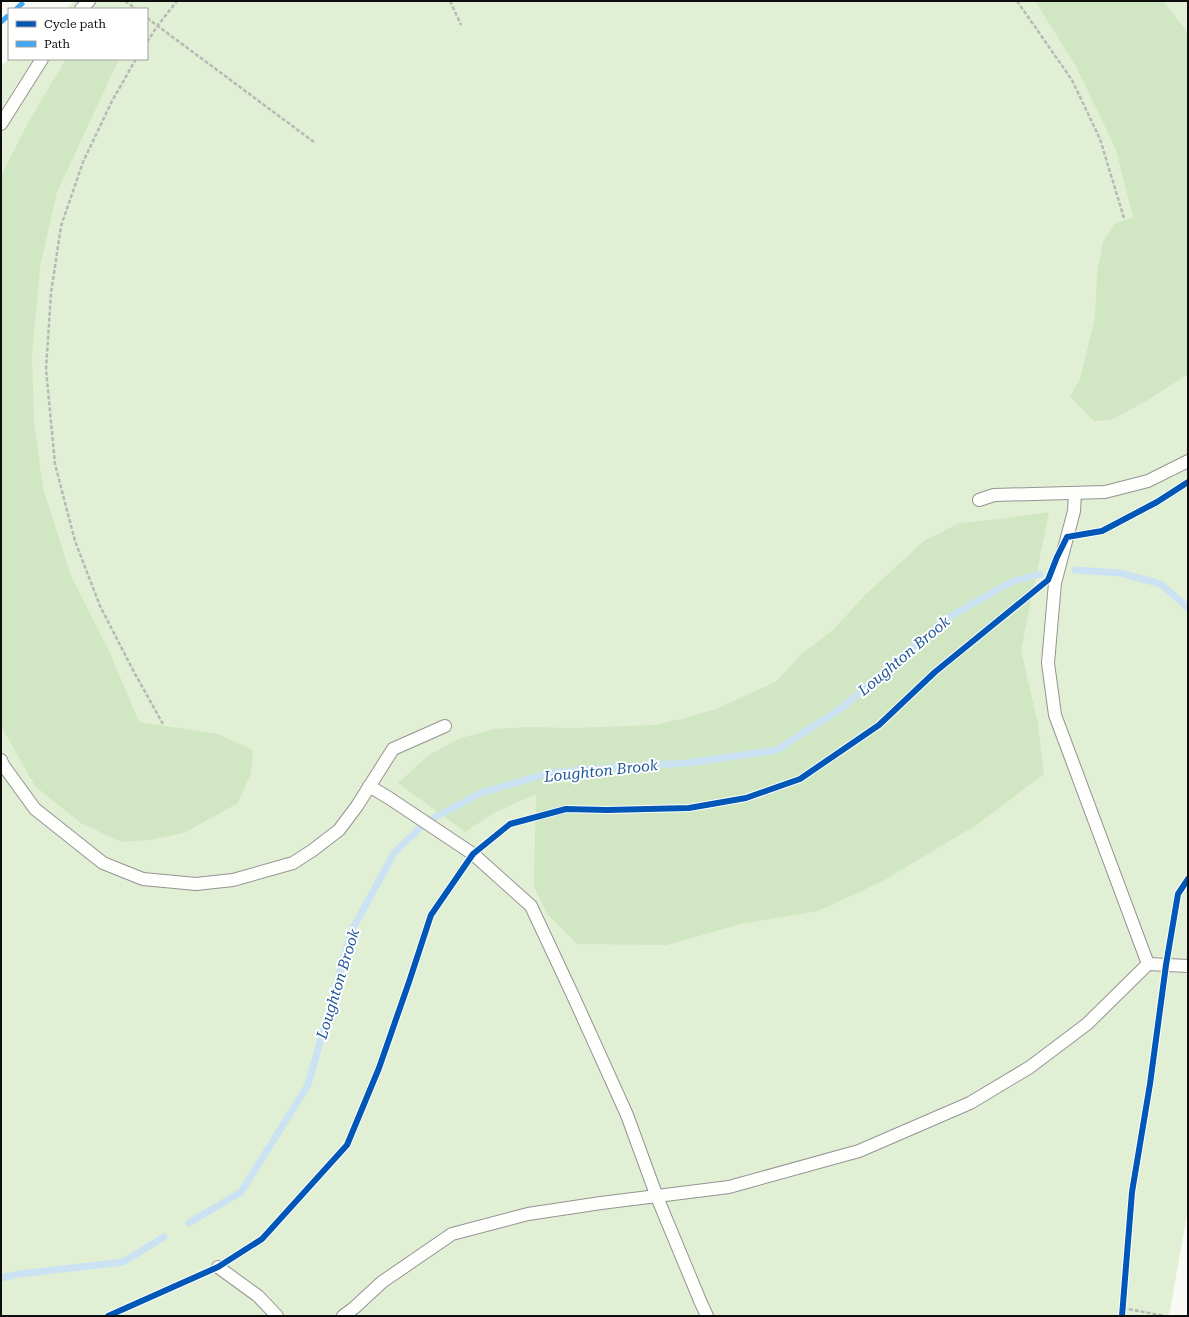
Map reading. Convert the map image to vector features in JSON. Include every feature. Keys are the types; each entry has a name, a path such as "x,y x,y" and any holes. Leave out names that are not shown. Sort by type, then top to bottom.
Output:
{"lane":[{"path":"1,124 41,60"},
{"path":"980,500 994,495 1105,492 1148,481 1188,461"},
{"path":"1075,493 1074,511 1055,583 1048,663 1055,715 1148,964"},
{"path":"1,760 3,765 35,809 103,863 143,879 196,884 233,880 293,863 339,830 393,749 446,726"},
{"path":"369,786 473,854 531,906 626,1115 657,1197 707,1316"},
{"path":"343,1316 382,1282 452,1234 528,1214 600,1203 729,1187 859,1151 970,1103 1030,1067 1087,1024 1148,964 1188,966"},
{"path":"218,1267 258,1296 277,1316"}],"path":[{"path":"125,1 135,8"},
{"path":"148,40 177,1"},
{"path":"450,1 461,26"},
{"path":"1017,1 1072,80 1100,139 1124,218"},
{"path":"148,19 314,142"},
{"path":"135,60 112,101 83,162 61,226 51,294 46,369 55,464 75,541 100,606 163,724"},
{"path":"1122,1316 1124,1301"},
{"path":"1123,1308 1165,1316"}],"green space":[{"path":"75,1 1188,1 1188,1209 1169,1316 1,1316 1,66 8,60 148,60 148,8 67,8"},
{"path":"1035,1 1163,1 1188,33 1188,374 1145,402 1111,420 1094,421 1070,396 1080,379 1095,318 1097,274 1103,242 1115,224 1133,217 1116,150 1076,66"},
{"path":"65,60 119,60 57,192 40,267 32,356 34,423 43,488 71,576 110,653 139,722 218,734 253,750 251,773 238,803 184,833 148,840 122,842 82,824 35,786 1,724 1,176 29,121"},
{"path":"1049,512 1021,650 1038,724 1044,774 978,824 881,882 818,911 741,924 667,945 577,944 547,914 534,886 536,794 494,813 465,832 398,783 429,755 458,739 494,729 654,725 686,718 716,709 777,681 800,655 833,630 864,596 924,541 959,523"}],"waterway":[{"name":"Loughton Brook","path":"1075,570 1120,573 1161,584 1188,608"},
{"name":"Loughton Brook","path":"189,1223 241,1192 308,1085 351,932 394,853 426,822 481,793 549,773 688,763 777,750 843,707 949,617 1011,582 1040,574"},
{"name":"Loughton Brook","path":"1,1278 19,1274 123,1262 164,1237"}],"marked path":[{"path":"17,8 25,1"},
{"path":"1,22 8,16"}],"cycle path":[{"path":"108,1316 218,1267 262,1239 347,1145 379,1068 431,915 473,854 510,824 566,809 607,810 689,808 746,798 800,779 879,725 935,672 1048,580 1067,537 1102,531 1157,502 1188,482"},
{"path":"1122,1316 1132,1192 1150,1084 1166,965 1178,894 1188,879"}]}
